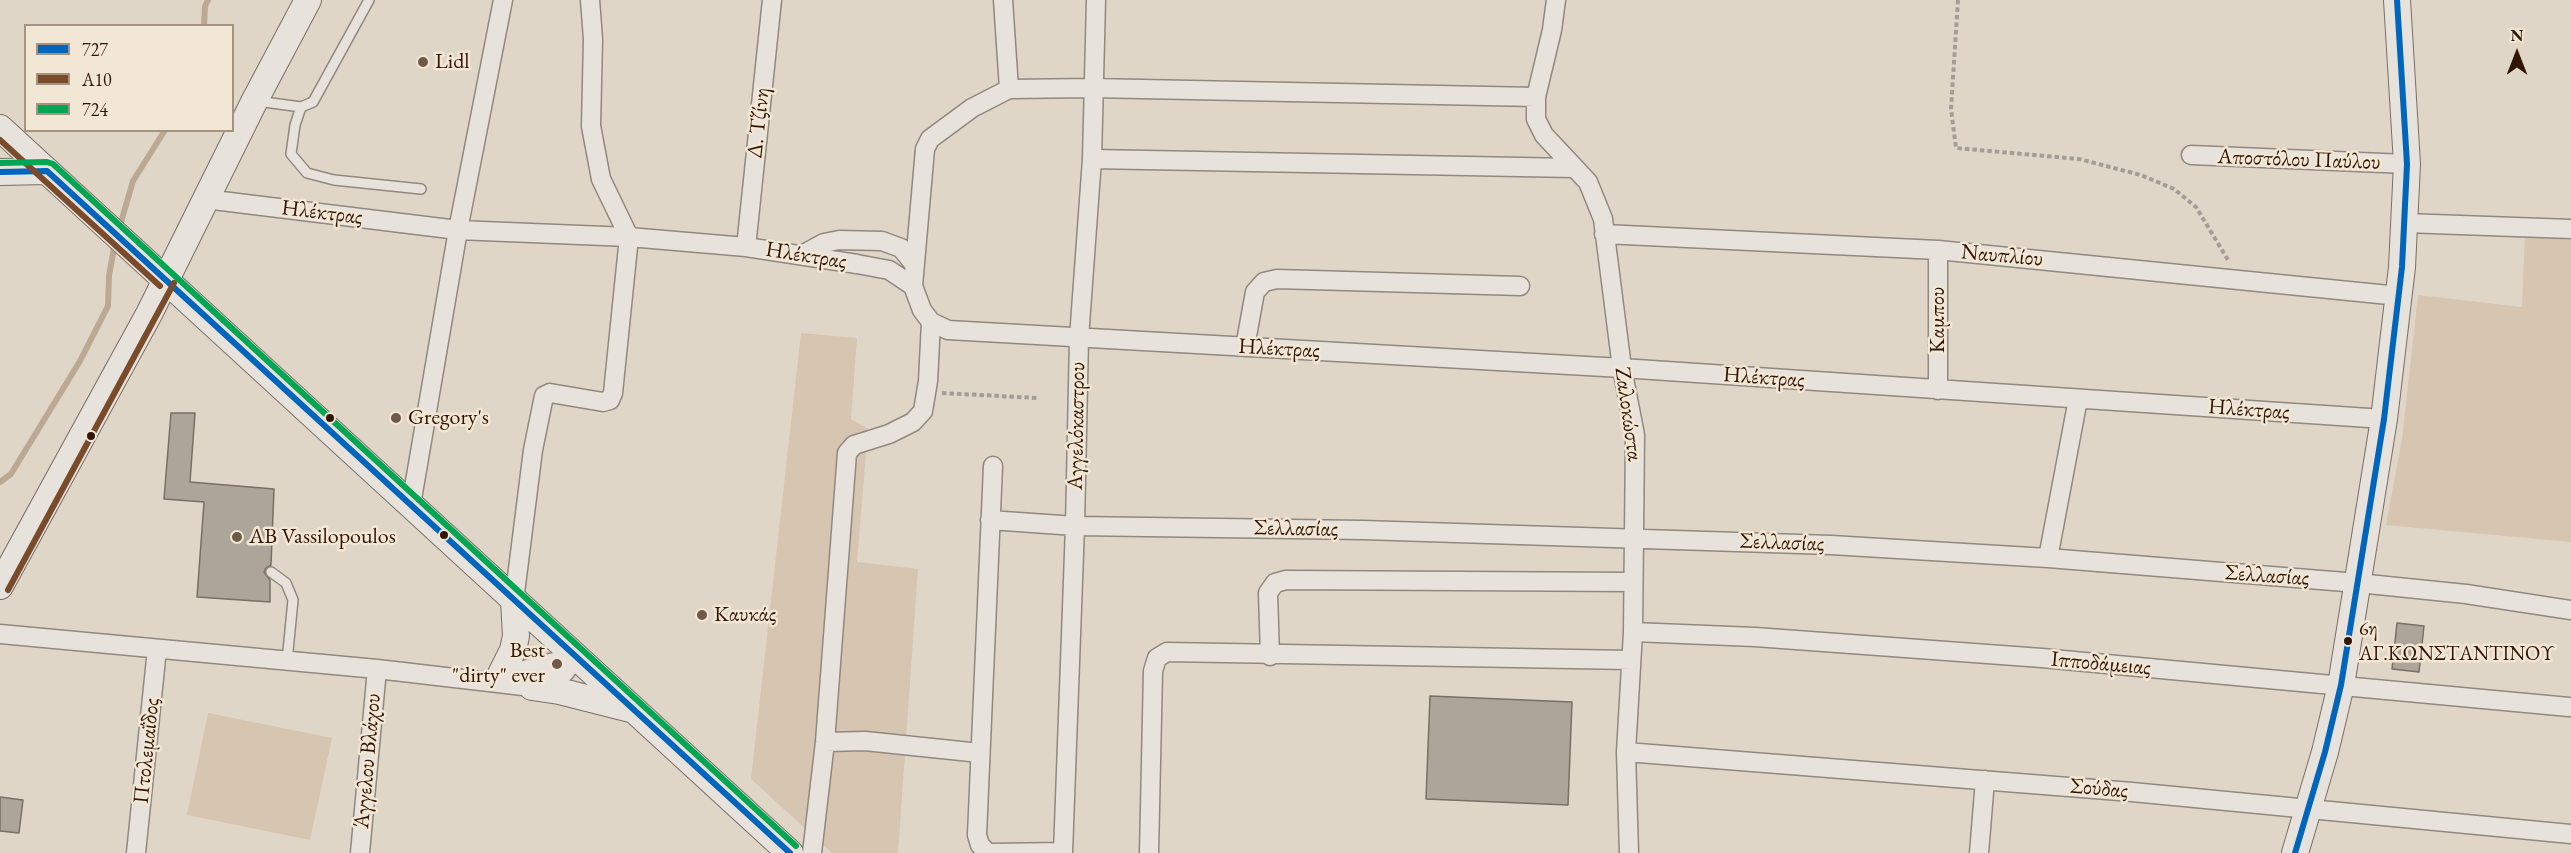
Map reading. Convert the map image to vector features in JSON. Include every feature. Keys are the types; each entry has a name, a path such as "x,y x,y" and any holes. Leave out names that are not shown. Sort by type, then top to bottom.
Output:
{"main road":[{"path":"0,586 166,279 255,100 308,0"},
{"path":"2295,853 2341,685 2384,419 2399,296 2407,164 2397,0"},
{"path":"0,128 790,853"},
{"path":"0,172 46,171"},
{"path":"492,679 513,650 516,636 514,601"},
{"path":"532,687 559,691 638,712"}],"street":[{"path":"411,505 458,230 503,0"},
{"path":"514,601 541,403 544,396 550,393 603,402 610,400 613,393 629,237 601,179 591,126 593,39 590,0"},
{"name":"Δ. Τζίνη","path":"746,247 772,0"},
{"path":"1003,0 1009,89"},
{"name":"Αγγελόκαστρου","path":"1063,853 1076,526 1079,338 1092,159 1096,0"},
{"name":"Ζαλοκώστα","path":"1556,0 1552,30 1536,97 1536,119 1544,135 1588,182 1603,219 1622,368 1635,435 1633,632 1626,752 1629,853"},
{"path":"812,853 825,742 847,453 854,445 889,434 913,422 923,411 927,391 931,322 922,310 913,286 925,149 930,139 972,108 1009,89 1092,88 1536,97"},
{"name":"Αποστόλου Παύλου","path":"2191,155 2407,164"},
{"path":"1092,159 1574,168"},
{"name":"Ηλέκτρας","path":"205,200 458,230 629,237 746,247 889,270 913,286"},
{"path":"2405,224 2571,229"},
{"name":"Ναυπλίου","path":"1604,234 1938,250 2240,282 2399,296"},
{"path":"802,255 824,243 838,240 882,241 901,248 914,264"},
{"name":"Καμπου","path":"1938,250 1938,390"},
{"path":"1245,347 1255,292 1264,282 1277,279 1520,286"},
{"name":"Ηλέκτρας","path":"931,322 948,330 1622,368 2384,419"},
{"path":"2048,558 2078,399"},
{"path":"993,466 977,835 980,845 989,853 1063,853"},
{"name":"Σελλασίας","path":"990,520 1076,526 1634,537 1831,545 2048,558 2358,583 2466,594 2571,610"},
{"path":"1270,656 1268,593 1275,583 1286,580 1633,582"},
{"name":"Ιπποδάμειας","path":"1633,632 1755,637 2042,658 2569,707"},
{"path":"0,634 492,679 532,687 564,673 577,656"},
{"name":"Πτολεμαΐδος","path":"136,853 157,649"},
{"path":"1149,853 1153,671 1157,658 1167,652 1270,656 1631,660"},
{"path":"492,679 577,656"},
{"name":"Άγγελου Βλάχου","path":"360,853 377,669"},
{"path":"825,742 865,741 980,753"},
{"name":"Σούδας","path":"1626,752 1985,780 2571,834"},
{"path":"1979,853 1985,780"}],"lane":[{"path":"255,100 301,107 313,102 369,0"},
{"path":"301,107 295,125 291,154 307,173 334,180 421,189"},
{"path":"271,572 286,583 293,600 287,661"}],"path":[{"path":"1958,0 1951,109 1956,148 2079,159 2141,176 2174,189 2196,207 2240,282"},
{"path":"927,391 954,395 1037,398"}],"shaded area":[{"path":"2525,235 2571,240 2571,542 2386,525 2402,439 2418,295 2522,307"},
{"path":"801,333 857,338 851,419 868,429 857,562 918,569 898,853 832,853 751,779"},
{"path":"208,713 332,738 310,840 187,815"}],"building":[{"name":"AB Vassilopoulos","path":"171,413 195,413 190,482 274,489 271,565 264,572 270,580 270,602 197,597 204,502 164,499"},
{"path":"2397,623 2424,626 2419,672 2392,669"},
{"path":"1430,696 1572,702 1568,805 1426,799"},
{"path":"0,797 23,800 19,833 0,831"}],"waterway":[{"path":"204,24 205,6 208,0"},
{"path":"119,229 133,181 164,132"},
{"path":"0,482 11,474 80,361 108,306 109,276 115,242"}],"transit line":[{"name":"727","path":"2295,853 2325,752 2341,685 2384,419 2402,267 2407,164 2397,0"},
{"name":"Α10","path":"0,140 160,286"},
{"name":"724","path":"0,163 47,162 53,164 796,846"},
{"name":"727","path":"0,172 47,171 790,853"},
{"name":"Α10","path":"8,590 174,283"}],"place":[{"name":"Lidl","path":"423,62"},
{"name":"Gregory's","path":"396,418"},
{"name":"AB Vassilopoulos","path":"237,537"},
{"name":"Καυκάς","path":"702,615"},
{"name":"6η ΑΓ.ΚΩΝΣΤΑΝΤΙΝΟΥ","path":"2348,641"},
{"name":"Best \"dirty\" ever","path":"557,664"}]}
